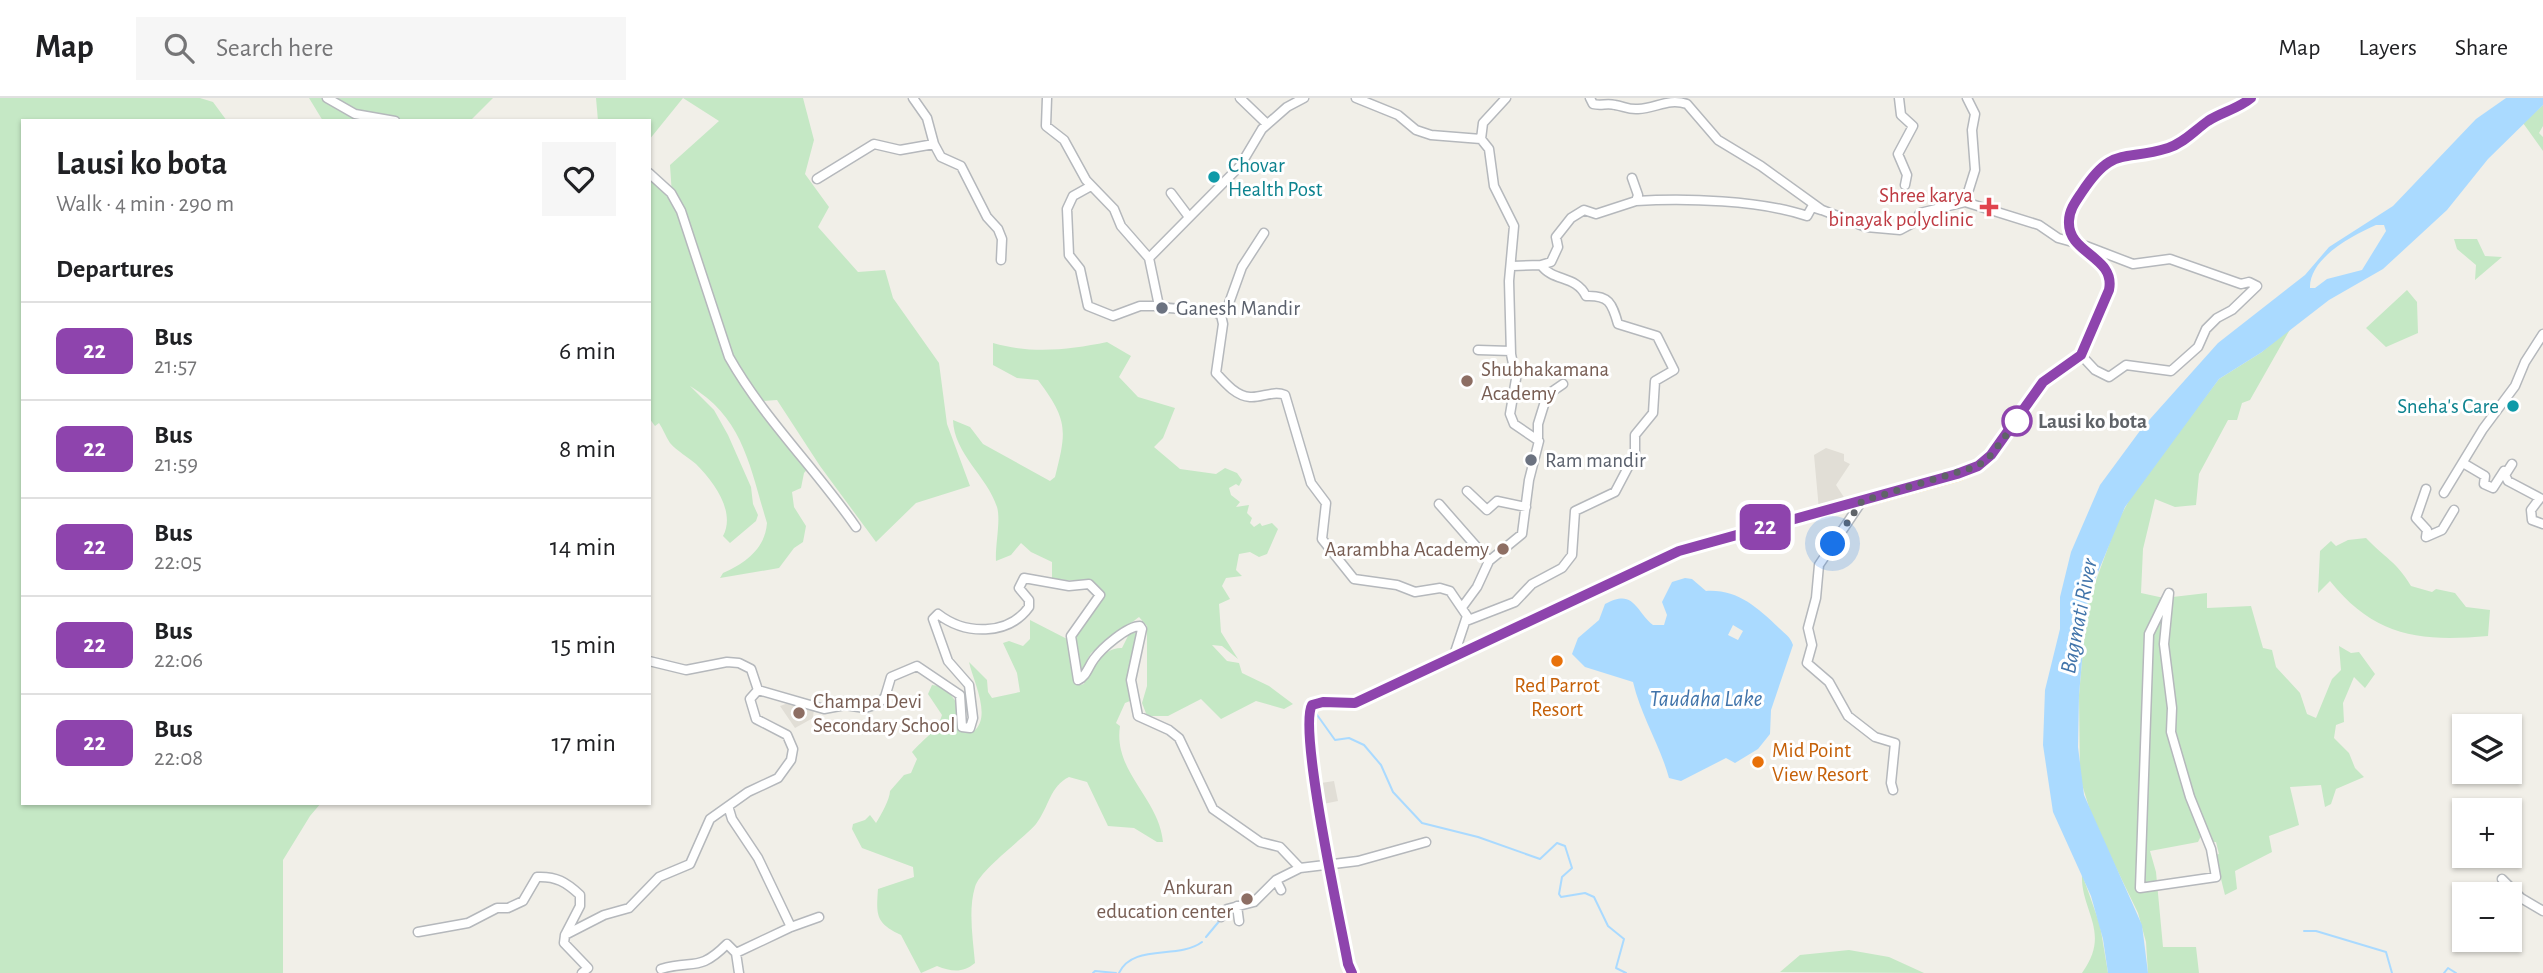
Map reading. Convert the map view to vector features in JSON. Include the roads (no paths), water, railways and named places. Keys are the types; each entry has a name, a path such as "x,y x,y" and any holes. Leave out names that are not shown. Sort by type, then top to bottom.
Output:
{"main road":[{"path":"1352,973 1315,786 1309,709 1315,703 1355,703 1679,551 1978,466 2013,428 2043,382 2081,355 2111,281 2102,264 2079,246 2070,232 2071,209 2106,162 2121,156 2168,148 2251,98"}],"street":[{"path":"327,98 355,114 384,119"},
{"path":"913,98 927,118 934,144 942,157 961,166 968,176 977,201 1002,239 1001,260"},
{"path":"1046,98 1046,126 1064,140 1091,186 1114,209 1121,226 1149,258 1159,306"},
{"path":"1240,98 1267,124"},
{"path":"1149,258 1240,166 1267,124 1287,107 1304,98"},
{"path":"1356,98 1398,115 1416,130 1431,135 1481,139"},
{"path":"1506,98 1483,122 1481,139 1489,149 1494,186 1514,226 1512,266 1508,281 1511,351 1516,379 1511,420 1538,438"},
{"path":"1590,98 1593,104 1612,104 1630,110 1641,110 1665,100 1688,104 1718,140 1762,166 1822,210"},
{"path":"1899,98 1901,115 1913,126 1898,154 1907,175 1905,185"},
{"path":"1965,202 1975,170 1972,130 1975,114 1967,98"},
{"path":"817,179 874,144 900,150 934,144"},
{"path":"651,175 671,193 681,211 729,357 740,377 809,470 856,527"},
{"path":"1632,178 1638,195 1636,201"},
{"path":"1091,186 1073,196 1067,220 1069,255 1080,269 1088,306 1113,316 1140,306 1159,306 1172,310 1206,307 1221,315 1223,324 1216,373 1242,395 1252,398 1277,393 1285,395 1311,482 1326,503 1321,531 1326,546 1354,579 1396,585 1415,592 1443,588 1463,606 1466,621 1453,658"},
{"path":"1171,193 1189,217"},
{"path":"1512,266 1541,265 1551,261 1558,247 1556,237 1571,218 1584,211 1596,214 1636,201 1700,200 1777,208 1807,216 1812,207 1866,227 1900,230 1915,222 1920,213 1965,202 2039,225 2058,239 2087,246 2133,264 2169,259 2241,284 2249,282 2258,286 2232,310 2217,317 2206,329 2198,347 2171,371 2126,365 2109,377 2095,370 2081,355"},
{"path":"1221,315 1228,306 1242,267 1264,233"},
{"path":"1466,621 1516,602 1532,584 1568,562 1572,555 1575,511 1615,492 1635,454 1635,435 1653,413 1655,381 1674,370 1657,336 1618,324 1611,301 1602,295 1586,296 1571,279 1554,276 1541,265"},
{"path":"2444,493 2515,386 2525,362 2543,334"},
{"path":"1478,350 1511,351"},
{"path":"1463,606 1477,587 1489,561 1522,534 1538,424 1547,395 1563,384"},
{"path":"2463,463 2485,476 2484,484 2493,488 2511,464 2505,475 2508,481 2540,498 2531,510 2532,520 2543,524"},
{"path":"2426,489 2416,518 2427,530 2426,537 2442,530 2454,510"},
{"path":"1467,491 1487,510 1497,501 1526,507"},
{"path":"1862,501 1819,565 1816,598 1808,628 1812,645 1807,663 1829,682 1848,716 1875,737 1895,743 1891,783 1893,790"},
{"path":"1439,504 1489,561"},
{"path":"758,690 824,709 845,705 871,707 885,698 891,677 918,666 960,695 962,727 970,728 973,718 969,685 948,661 933,618 938,614 960,627 1001,628 1017,622 1030,607 1029,600 1019,588 1024,578 1069,586 1088,584 1100,595 1071,636 1078,680 1085,675 1095,658 1130,628 1140,626 1142,629 1131,680 1138,716 1170,730 1179,738 1213,809 1260,842 1280,846 1300,869"},
{"path":"2169,593 2164,644 2172,708 2171,732 2190,797 2211,849 2216,877 2140,888 2149,634 2169,593"},
{"path":"651,661 686,670 739,663 751,669 758,690"},
{"path":"565,935 604,915 629,908 659,877 690,864 705,825 748,792 778,778 786,770 793,755 787,735 760,723 753,714 750,699 758,690"},
{"path":"729,808 732,819 758,858 791,927"},
{"path":"1221,917 1227,909 1254,902 1300,869 1358,861 1426,842"},
{"path":"418,932 468,923 497,908 508,908 523,901 537,877 551,876 567,883 580,895 580,906 565,935 564,943 588,968 582,973"},
{"path":"2502,879 2521,898 2543,911"},
{"path":"1237,908 1239,921"},
{"path":"736,954 791,927 819,917"},
{"path":"661,969 674,965 696,969 714,958 727,944 736,954 739,973"}],"water":[{"name":"Bagmati River","path":"2506,98 2543,98 2543,105 2488,159 2447,210 2383,269 2329,300 2262,352 2219,379 2125,507 2087,605 2079,695 2078,747 2084,795 2142,925 2148,973 2108,973 2103,939 2091,896 2053,812 2043,745 2045,690 2060,629 2060,597 2071,552 2100,485 2142,428 2218,343 2305,275 2329,247 2393,206 2476,119","holes":["2384,225 2386,231 2362,270 2327,279 2315,288 2310,288 2317,267 2334,249 2367,229"]},
{"name":"Taudaha Lake","path":"1692,579 1706,591 1737,596 1763,613 1793,645 1771,710 1770,734 1758,749 1735,763 1726,758 1681,781 1669,778 1633,682 1585,667 1572,654 1578,638 1599,620 1605,604 1615,600 1628,600 1653,625 1664,625 1667,615 1662,602 1672,582","holes":["1733,625 1743,631 1738,640 1728,635"]}],"waterway":[{"path":"1315,712 1335,740 1349,738 1364,745 1381,765 1393,792 1422,823 1478,837 1540,859 1557,843 1565,846 1572,868 1562,877 1559,894 1561,897 1585,893 1594,897 1608,926 1624,939 1616,968 1626,973"},
{"path":"1206,937 1221,919"},
{"path":"2304,931 2316,931 2386,952 2392,973"},
{"path":"1119,973 1134,958 1181,950 1202,942"},
{"path":"2444,973 2448,968 2456,973"},
{"path":"1093,973 1116,973"}],"place":[{"name":"Chovar Health Post","path":"1214,177"},
{"name":"Shree karya binayak polyclinic","path":"1989,207"},
{"name":"Ganesh Mandir","path":"1162,308"},
{"name":"Shubhakamana Academy","path":"1467,381"},
{"name":"Sneha's Care","path":"2513,406"},
{"name":"Lausi ko bota","path":"2017,421"},
{"name":"Ram mandir","path":"1531,460"},
{"name":"Aarambha Academy","path":"1503,549"},
{"name":"Red Parrot Resort","path":"1557,661"},
{"name":"Champa Devi Secondary School","path":"799,713"},
{"name":"Mid Point View Resort","path":"1758,762"},
{"name":"Ankuran education center","path":"1247,899"}]}
